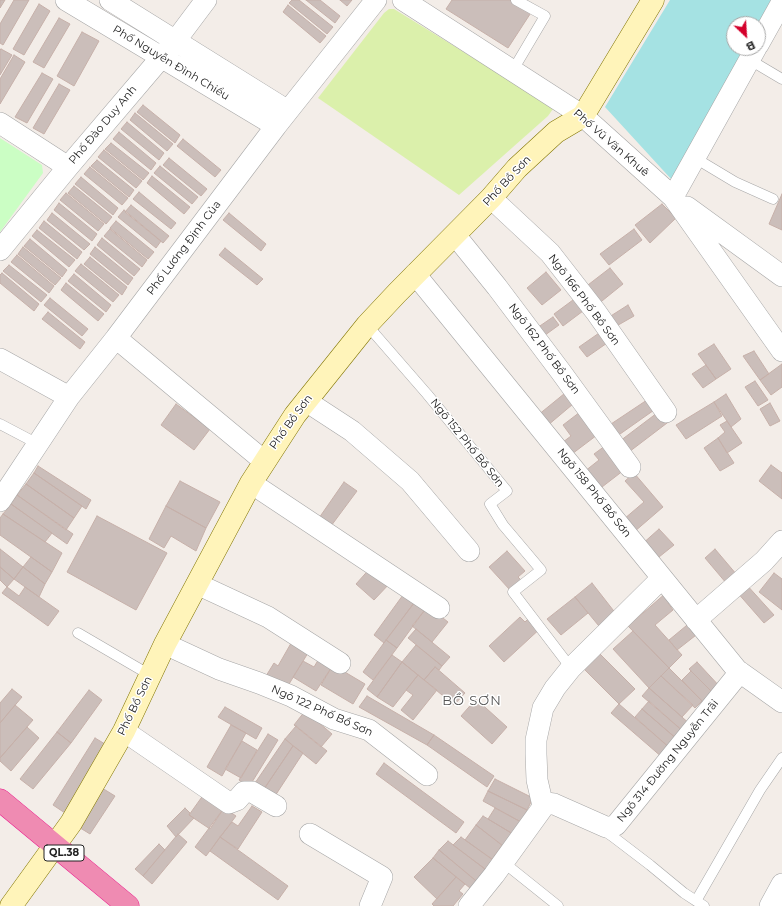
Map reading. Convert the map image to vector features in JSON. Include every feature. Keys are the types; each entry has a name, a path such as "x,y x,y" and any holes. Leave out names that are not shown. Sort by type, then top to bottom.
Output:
{"highway":[{"name":"QL.38","path":"0,800 128,906"}],"street":[{"name":"Phố Nguyễn Đình Chiểu","path":"66,0 160,58 282,119"},
{"name":"Phố Nguyễn Đình Chiểu","path":"110,0 176,40 282,119"},
{"name":"Phố Đào Duy Anh","path":"0,250 68,166 176,40 206,0"},
{"name":"Phố Lương Định Của","path":"0,501 69,397 116,338 282,119 376,0"},
{"name":"Phố Vũ Văn Khuê","path":"403,0 583,116 673,197"},
{"name":"Phố Bồ Sơn","path":"11,906 56,846 71,823 124,731 165,644 250,483 264,460 306,401 367,325 415,274 491,198 517,168 556,132 583,116 653,0"},
{"path":"766,31 782,2"},
{"path":"673,197 752,56"},
{"path":"0,123 68,166"},
{"path":"673,197 782,276"},
{"path":"673,197 782,351"},
{"name":"Ngõ 166 Phố Bồ Sơn","path":"491,198 550,253 596,312 666,412"},
{"name":"Ngõ 162 Phố Bồ Sơn","path":"455,235 529,329 630,467"},
{"name":"Ngõ 158 Phố Bồ Sơn","path":"415,274 737,670 782,702"},
{"path":"116,338 264,460"},
{"path":"0,359 69,397"},
{"path":"306,401 352,431 410,480 469,551"},
{"path":"250,483 439,608"},
{"path":"696,620 764,561 782,541"},
{"path":"469,906 543,806 537,780 536,740 543,708 555,688 571,668 662,578"},
{"path":"197,584 268,617 340,663"},
{"name":"Ngõ 122 Phố Bồ Sơn","path":"165,644 220,669 291,696 334,719 369,730 427,775"},
{"name":"Ngõ 314 Đường Nguyễn Trãi","path":"543,806 546,803 550,803 606,827 616,825 740,672"},
{"path":"124,731 229,803 237,800 244,792 252,792 276,806"},
{"path":"310,834 382,877 370,906"},
{"path":"770,906 782,884"}],"lane":[{"path":"513,70 545,16 516,0"},
{"path":"760,56 782,79"},
{"path":"695,158 726,176 773,199"},
{"name":"Ngõ 152 Phố Bồ Sơn","path":"367,325 427,394 506,491 490,504 503,525 541,570 513,592 571,668"},
{"path":"0,424 38,444"},
{"path":"78,633 150,675"},
{"path":"606,827 609,834 684,893 700,903 760,790 782,758"},
{"path":"503,862 558,906"}],"green space":[{"path":"389,9 394,9 553,107 548,116 459,195 318,98 384,13"},
{"path":"0,138 42,165 43,173 0,232"}],"water":[{"path":"670,0 771,0 762,16 726,16 726,56 741,56 672,180 605,107"}],"building":[{"path":"0,0 5,0 0,8"},
{"path":"14,0 29,0 3,45 0,43 0,24"},
{"path":"292,0 299,0 333,27 327,34 289,3"},
{"path":"306,0 320,0 340,16 335,23"},
{"path":"340,0 352,0 347,6"},
{"path":"452,0 522,0 534,8 508,48 446,9"},
{"path":"39,4 50,11 24,55 13,49"},
{"path":"288,5 326,36 320,43 283,12"},
{"path":"59,18 70,24 44,68 33,62"},
{"path":"82,32 99,41 74,86 57,76"},
{"path":"1,49 12,55 0,75 0,50"},
{"path":"14,55 25,62 0,104 0,79"},
{"path":"42,73 53,79 27,123 15,117"},
{"path":"59,84 70,90 44,134 33,128"},
{"path":"143,105 180,135 175,143 137,112"},
{"path":"135,113 173,144 167,151 130,120"},
{"path":"127,122 164,153 159,160 121,129"},
{"path":"119,132 156,163 151,170 113,139"},
{"path":"183,139 221,170 215,177 177,146"},
{"path":"111,143 149,173 143,180 105,149"},
{"path":"104,150 142,181 136,188 98,157"},
{"path":"169,158 207,189 201,196 163,165"},
{"path":"97,160 134,190 129,197 91,166"},
{"path":"160,166 198,197 192,204 154,173"},
{"path":"90,167 128,198 122,205 84,174"},
{"path":"152,176 190,207 184,214 147,183"},
{"path":"81,177 118,208 113,215 75,184"},
{"path":"74,186 112,217 106,224 68,193"},
{"path":"139,192 176,223 171,229 133,199"},
{"path":"66,193 104,224 98,231 60,200"},
{"path":"782,194 782,230 769,224"},
{"path":"59,203 97,234 92,241 54,210"},
{"path":"662,204 676,218 650,243 635,225"},
{"path":"131,205 169,236 163,243 125,212"},
{"path":"124,210 161,241 156,248 118,217"},
{"path":"52,213 90,244 84,250 47,220"},
{"path":"229,213 266,244 261,251 223,220"},
{"path":"44,221 82,252 77,259 39,228"},
{"path":"116,221 154,252 148,259 110,228"},
{"path":"110,229 147,260 142,267 104,236"},
{"path":"634,229 642,240 609,265 600,254"},
{"path":"37,230 75,260 69,267 32,236"},
{"path":"102,238 140,269 134,276 97,245"},
{"path":"30,239 67,270 62,277 24,246"},
{"path":"23,247 61,278 55,285 18,254"},
{"path":"95,247 133,278 128,285 90,254"},
{"path":"225,248 263,279 257,285 219,255"},
{"path":"17,255 54,286 49,293 11,262"},
{"path":"90,257 127,287 122,295 84,264"},
{"path":"81,264 119,295 113,302 75,271"},
{"path":"9,265 47,295 41,302 3,271"},
{"path":"610,268 623,284 597,305 584,288"},
{"path":"546,272 561,290 542,305 527,288"},
{"path":"2,273 39,304 34,311 0,283 0,275"},
{"path":"74,274 111,305 106,312 68,281"},
{"path":"66,283 104,314 98,321 61,290"},
{"path":"577,297 587,308 563,326 554,314"},
{"path":"50,298 88,329 82,336 44,305"},
{"path":"628,305 634,316 613,328 606,319"},
{"path":"48,312 85,342 80,349 42,319"},
{"path":"553,317 559,325 541,338 534,330"},
{"path":"602,331 610,341 587,357 579,347"},
{"path":"714,344 731,369 716,379 698,354"},
{"path":"754,351 769,374 760,380 743,356"},
{"path":"782,364 782,387 771,395 760,380"},
{"path":"706,365 716,379 703,388 692,374"},
{"path":"755,381 768,400 758,406 745,387"},
{"path":"570,389 579,399 541,431 532,420"},
{"path":"726,394 741,419 731,427 714,402"},
{"path":"650,398 657,408 613,439 605,428"},
{"path":"714,402 722,416 686,439 676,425"},
{"path":"770,403 780,421 770,426 760,409"},
{"path":"176,404 210,429 194,450 161,425"},
{"path":"584,409 601,432 568,457 559,445 571,436 563,425"},
{"path":"661,410 671,420 625,455 616,444"},
{"path":"727,421 742,443 727,453 718,438 725,432 720,425"},
{"path":"718,438 734,463 720,471 704,448"},
{"path":"609,443 628,467 589,497 575,479 599,460 594,454"},
{"path":"771,465 782,473 782,499 759,481"},
{"path":"38,466 91,500 86,509 34,473"},
{"path":"34,473 82,506 74,518 26,484"},
{"path":"634,473 663,507 634,532 624,519 644,502 625,481"},
{"path":"180,481 220,502 206,528 166,506"},
{"path":"344,482 357,491 331,526 319,518"},
{"path":"26,484 74,518 66,530 17,495"},
{"path":"17,495 73,534 67,544 11,504"},
{"path":"11,504 52,533 45,542 3,514"},
{"path":"166,506 206,528 196,551 171,536 164,548 149,539"},
{"path":"3,514 62,553 52,572 0,535 0,518"},
{"path":"97,516 167,553 136,610 67,572"},
{"path":"659,529 674,545 654,561 641,545"},
{"path":"0,549 23,567 14,579 0,567"},
{"path":"715,549 737,575 727,584 705,558"},
{"path":"507,551 525,571 518,577 521,580 510,590 489,567"},
{"path":"31,557 52,572 45,584 23,567"},
{"path":"373,565 391,582 374,600 356,584"},
{"path":"0,567 14,579 7,587 0,580"},
{"path":"23,567 45,584 39,597 14,579"},
{"path":"774,573 782,579 782,610 759,592"},
{"path":"592,583 624,624 608,637 575,597"},
{"path":"745,583 774,615 764,623 736,591"},
{"path":"7,587 19,596 25,587 59,611 48,626 2,593"},
{"path":"666,593 672,600 668,603 673,610 655,625 682,655 669,668 628,626"},
{"path":"403,595 414,603 384,643 374,635"},
{"path":"575,597 588,613 561,635 547,619"},
{"path":"414,603 424,611 397,648 386,640"},
{"path":"428,606 448,622 432,642 412,626"},
{"path":"532,615 543,626 504,662 489,646 520,617 525,622"},
{"path":"692,621 700,632 677,650 669,640"},
{"path":"416,629 450,657 442,666 408,638"},
{"path":"633,631 669,668 649,688 613,649"},
{"path":"294,638 311,648 286,689 266,676 274,663 278,666"},
{"path":"386,640 397,648 373,680 363,672"},
{"path":"416,645 442,666 439,670 435,667 424,680 402,662"},
{"path":"598,652 635,689 619,704 582,667"},
{"path":"392,655 402,662 377,697 367,689"},
{"path":"320,657 333,665 316,691 293,677 303,661 314,667"},
{"path":"402,662 418,675 393,707 377,697"},
{"path":"697,662 722,689 716,696 689,669"},
{"path":"333,665 365,684 353,704 321,685"},
{"path":"435,667 465,693 454,705 424,680"},
{"path":"669,668 702,701 695,708 661,676"},
{"path":"691,671 716,696 706,705 682,680"},
{"path":"418,675 437,690 413,720 401,710 413,695 406,690"},
{"path":"661,676 693,705 682,717 649,688"},
{"path":"649,688 691,725 685,733 642,696"},
{"path":"12,689 22,697 0,723 0,703"},
{"path":"89,690 102,700 71,743 57,732"},
{"path":"367,696 434,735 427,745 359,707"},
{"path":"476,699 507,727 492,744 461,716"},
{"path":"649,701 685,733 678,740 642,709"},
{"path":"619,704 671,749 663,758 611,713"},
{"path":"15,705 33,720 0,758 0,723"},
{"path":"225,707 262,728 256,739 218,717"},
{"path":"642,709 678,740 671,749 635,717"},
{"path":"305,711 332,734 321,747 294,725"},
{"path":"231,725 246,733 222,776 207,767"},
{"path":"296,726 327,751 316,764 285,739"},
{"path":"27,727 39,738 11,771 0,761 0,758"},
{"path":"57,732 71,743 33,789 20,779"},
{"path":"268,734 278,740 249,787 239,780"},
{"path":"434,735 494,776 487,787 427,745"},
{"path":"95,738 110,747 68,815 53,805"},
{"path":"285,739 293,746 264,789 255,783"},
{"path":"242,741 257,750 241,778 225,769"},
{"path":"293,746 303,753 275,796 264,789"},
{"path":"384,763 464,822 456,833 376,774"},
{"path":"495,779 533,798 527,810 488,791"},
{"path":"102,788 115,796 90,834 77,826"},
{"path":"488,791 527,810 521,822 483,801"},
{"path":"204,794 224,808 210,829 189,815"},
{"path":"252,806 262,812 238,849 220,837 232,822 238,826"},
{"path":"185,808 190,813 189,815 194,818 176,837 167,826"},
{"path":"224,808 236,816 206,856 195,847"},
{"path":"495,808 521,822 518,837 488,819"},
{"path":"483,816 518,837 508,850 476,825"},
{"path":"476,825 502,845 492,859 465,840"},
{"path":"178,834 187,842 152,884 143,876"},
{"path":"220,837 288,886 278,900 210,851"},
{"path":"461,837 497,863 489,872 453,845"},
{"path":"448,841 489,872 480,884 439,850"},
{"path":"159,844 165,850 143,876 135,869"},
{"path":"439,850 476,881 470,888 433,858"},
{"path":"433,858 456,877 437,899 414,877"},
{"path":"456,877 465,884 459,891 463,894 453,906 434,906 432,904"}],"district":[{"name":"BỒ SƠN","path":"472,701"}]}
